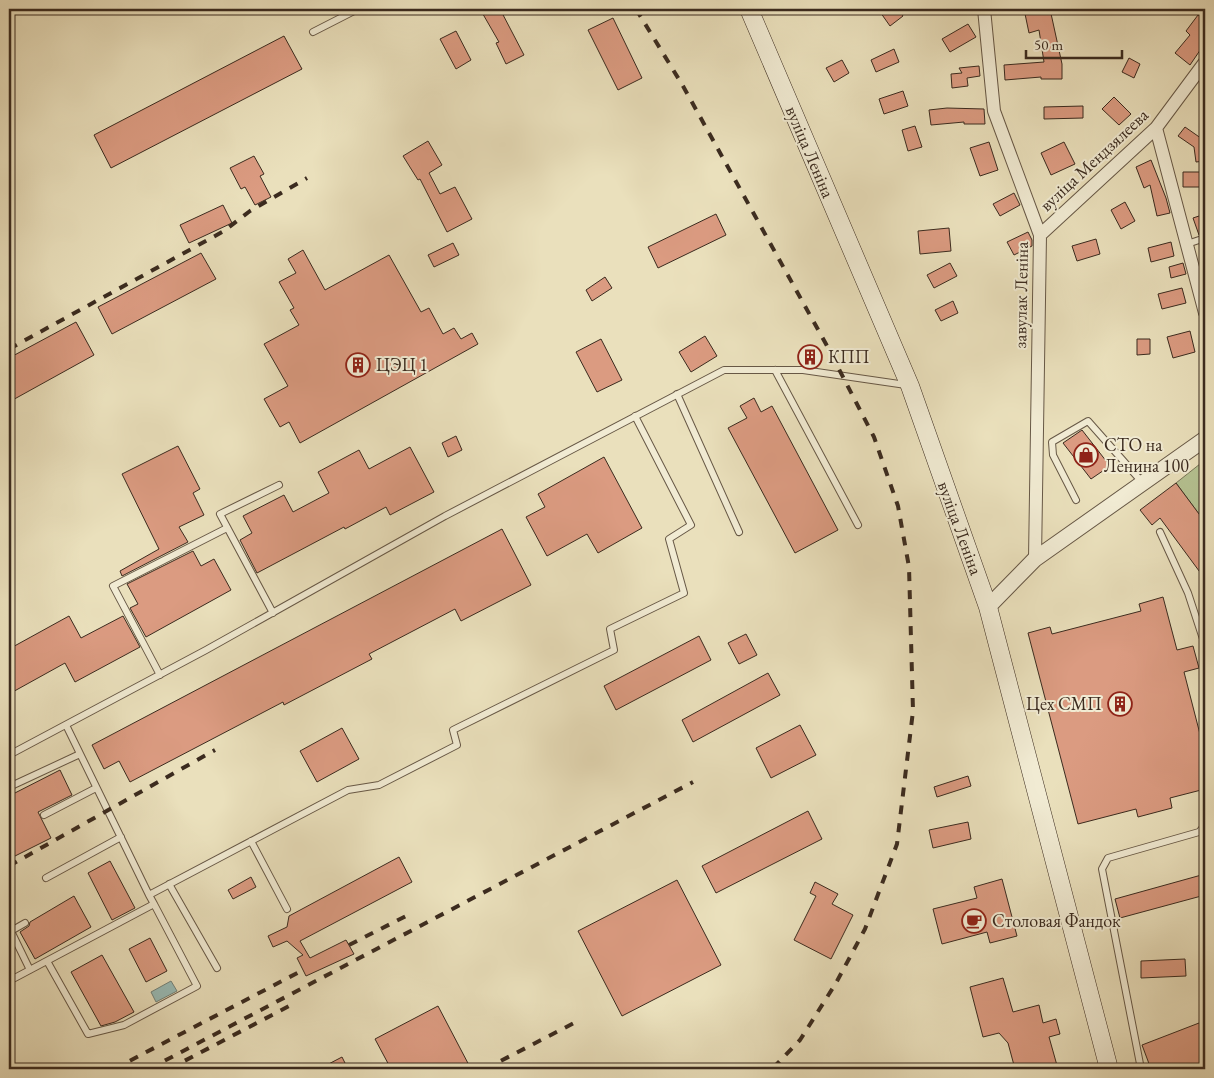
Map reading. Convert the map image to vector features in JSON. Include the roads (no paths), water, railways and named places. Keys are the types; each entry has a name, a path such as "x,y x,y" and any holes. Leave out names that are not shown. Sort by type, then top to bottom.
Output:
{"main road":[{"name":"вуліца Леніна","path":"749,9 910,386 988,607 1109,1069"}],"street":[{"name":"завулак Леніна","path":"984,9 994,111 1040,234 1035,560"},
{"name":"вуліца Мендзялеева","path":"1040,234 1156,128 1205,62"},
{"path":"1156,128 1205,313"},
{"path":"988,607 1035,560 1205,439"}],"lane":[{"path":"313,32 358,9"},
{"path":"1187,244 1205,238"},
{"path":"9,755 160,675 445,516 724,370 803,370 910,386"},
{"path":"775,370 858,525"},
{"path":"677,394 739,532"},
{"path":"149,895 348,790 379,785 458,745 453,730 614,650 610,629 684,593 669,539 691,525 635,416"},
{"path":"1076,500 1053,455 1052,442 1088,421 1143,483"},
{"path":"272,613 220,514 279,485"},
{"path":"160,675 113,586 227,528"},
{"path":"1160,532 1188,593 1205,645"},
{"path":"47,961 88,1034 124,1025 197,986 149,895 66,725"},
{"path":"9,787 80,754"},
{"path":"44,815 96,788"},
{"path":"1141,1069 1102,869 1108,858 1199,832 1205,825"},
{"path":"46,878 121,837"},
{"path":"251,841 287,909"},
{"path":"170,884 217,968"},
{"path":"9,981 154,904"},
{"path":"25,923 10,929 30,970"}],"water":[{"path":"171,981 177,991 156,1002 151,992"}],"railway":[{"path":"636,9 683,86 826,344 874,437 898,506 909,567 913,711 897,844 865,929 836,983 800,1040 772,1069"},
{"path":"9,349 224,231 250,211 307,178"},
{"path":"9,866 215,750"},
{"path":"149,1069 693,782"},
{"path":"349,945 408,915"},
{"path":"114,1069 303,970"},
{"path":"169,1069 293,1004"},
{"path":"485,1069 576,1022"}],"place":[{"name":"КПП","path":"810,357"},
{"name":"ЦЭЦ 1","path":"358,365"},
{"name":"СТО на Ленина 100","path":"1086,455"},
{"name":"Цех СМП","path":"1120,704"},
{"name":"Столовая Фандок","path":"974,921"}]}
